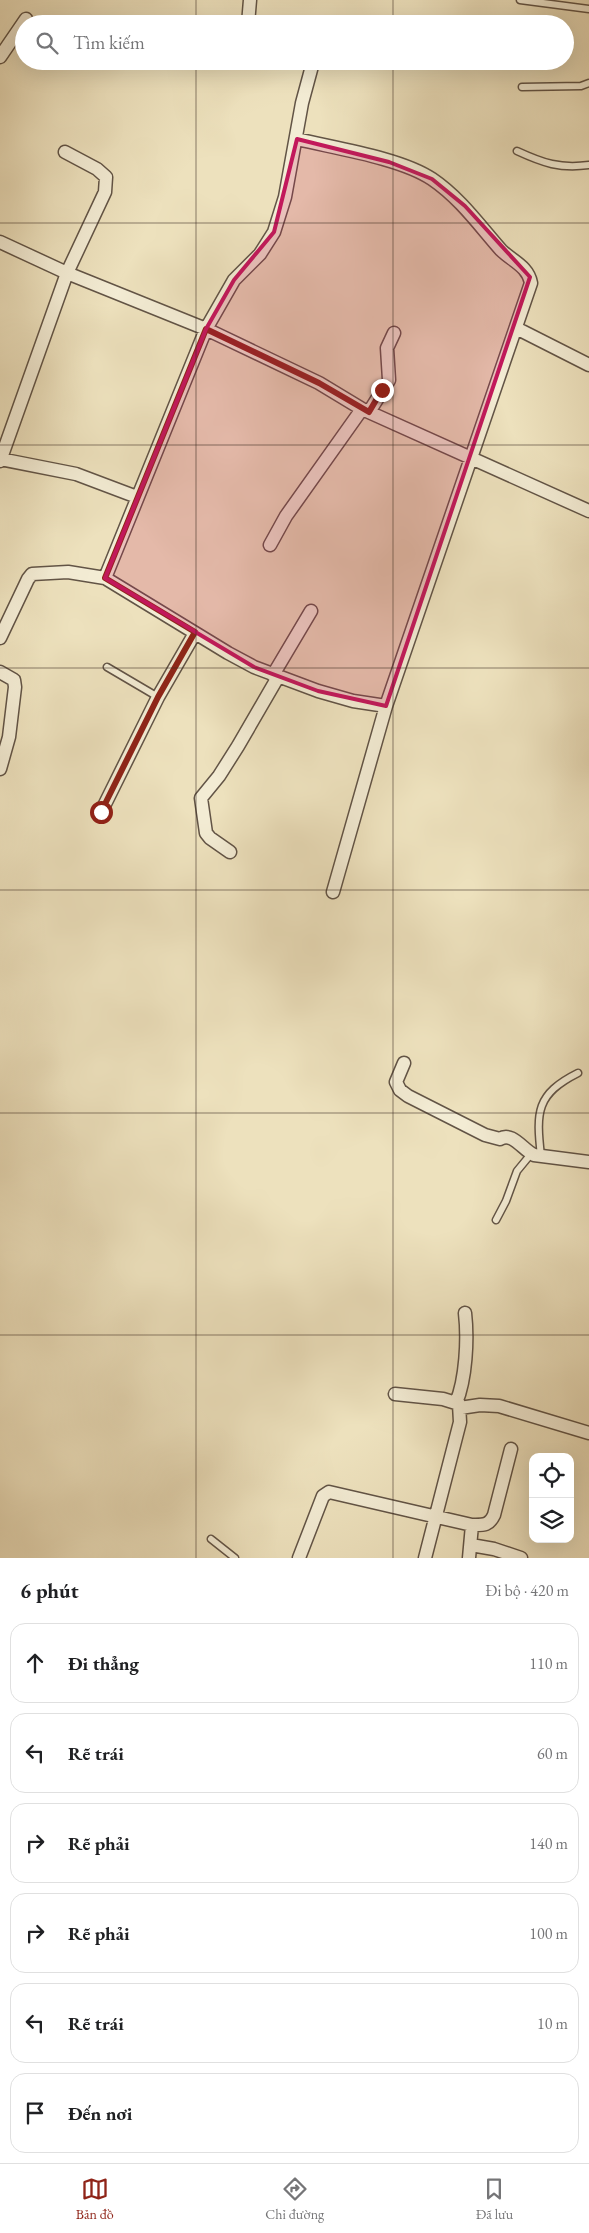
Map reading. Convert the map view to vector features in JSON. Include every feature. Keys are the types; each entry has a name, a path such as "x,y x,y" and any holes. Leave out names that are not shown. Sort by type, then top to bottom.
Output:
{"street":[{"path":"249,15 250,0"},
{"path":"0,57 15,35"},
{"path":"105,578 206,329 234,280 260,254 274,232 285,197 309,70"},
{"path":"297,139 389,162 417,171 432,180 465,206 504,253 525,269 531,283 386,706 333,892"},
{"path":"65,152 97,168 106,177 106,192 67,273 0,460 76,474 138,497"},
{"path":"0,242 67,273 206,329 319,383 365,410 589,511"},
{"path":"516,328 589,365"},
{"path":"270,545 286,516 389,380 387,348 394,333"},
{"path":"0,638 32,574 68,572 105,578 228,653 276,676 318,692 353,701 386,706"},
{"path":"230,852 206,833 200,798 219,776 238,746 311,611"},
{"path":"101,812 158,697 195,632"},
{"path":"0,672 14,680 15,687 10,737 0,769"},
{"path":"404,1063 396,1082 400,1090 408,1096 485,1135 500,1139 505,1136 511,1136 536,1155 589,1162"},
{"path":"425,1558 460,1422 458,1405 467,1330 465,1313"},
{"path":"395,1394 443,1399 458,1405 499,1406 589,1433"},
{"path":"299,1558 326,1492 336,1492 472,1525 485,1525 491,1522 511,1449"},
{"path":"472,1525 470,1552 494,1549 521,1558"}],"lane":[{"path":"520,0 589,9"},
{"path":"522,87 581,86 589,83"},
{"path":"517,150 545,163 566,168 589,165"},
{"path":"107,667 158,697"},
{"path":"496,1220 506,1201 517,1171 536,1155 540,1108 546,1096 560,1082 578,1073"},
{"path":"211,1539 235,1558"}],"highlighted area":[{"path":"297,139 389,162 432,179 465,206 530,277 386,706 318,691 254,667 105,578 206,329 234,280 274,232"}],"route":[{"path":"101,812 112,786 158,697 195,632 105,578 206,329 319,383 369,412 382,390"}]}
